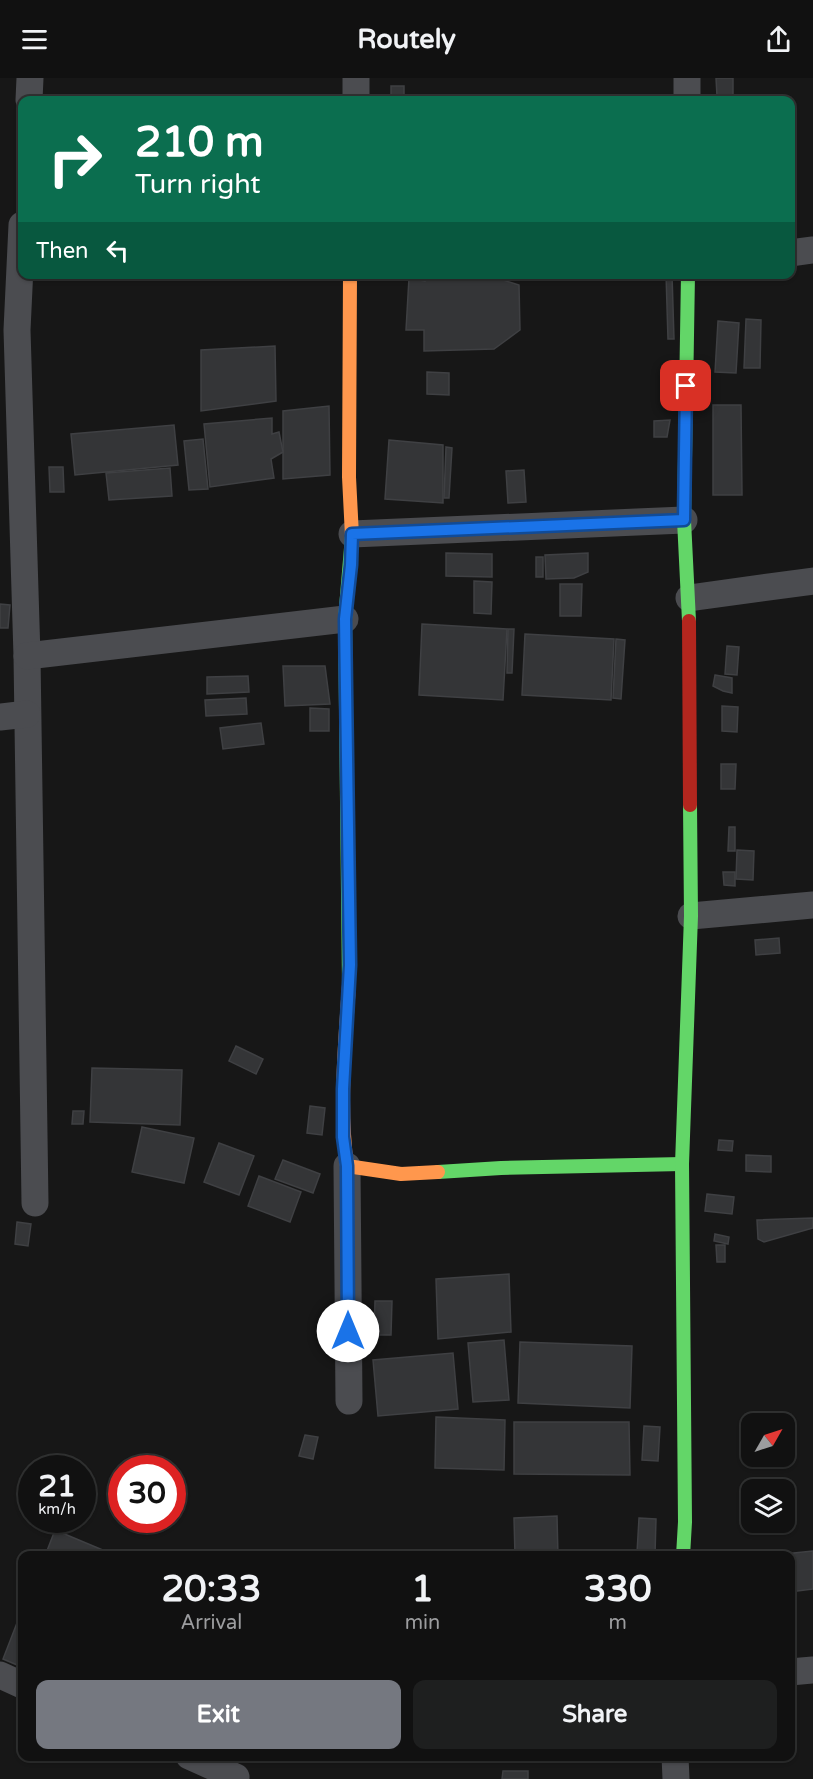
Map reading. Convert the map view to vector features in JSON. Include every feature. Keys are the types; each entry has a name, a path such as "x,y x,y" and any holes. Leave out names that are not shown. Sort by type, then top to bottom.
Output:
{"street":[{"path":"29,96 30,78"},
{"path":"356,78 356,96"},
{"path":"687,78 687,96"},
{"path":"795,252 813,250"},
{"path":"18,255 8,331 27,656 35,1203"},
{"path":"349,1401 347,1166 343,1137 343,1089 350,965 345,619 352,534 349,477 350,279"},
{"path":"683,1551 685,1522 682,1164 691,916 689,598 684,520 688,279"},
{"path":"352,534 684,520"},
{"path":"689,598 813,581"},
{"path":"27,656 345,619"},
{"path":"0,717 27,714"},
{"path":"691,916 813,905"},
{"path":"347,1166 401,1174 501,1168 682,1164"},
{"path":"795,1671 813,1670"},
{"path":"0,1675 18,1683"},
{"path":"200,1761 236,1777"},
{"path":"675,1761 676,1779"}],"building":[{"path":"716,78 733,78 733,96 717,96"},
{"path":"391,86 404,86 404,96 391,96"},
{"path":"409,279 425,281 425,279 503,279 519,285 520,330 494,349 424,351 424,330 406,330"},
{"path":"666,279 672,279 674,339 668,339"},
{"path":"746,319 761,320 760,368 744,368"},
{"path":"718,321 739,323 736,373 715,372"},
{"path":"275,346 276,401 201,411 201,350"},
{"path":"427,372 449,373 449,395 427,394"},
{"path":"713,405 741,405 742,495 713,495"},
{"path":"329,406 330,475 283,479 283,411"},
{"path":"272,418 272,434 279,432 283,452 271,459 274,478 210,487 204,424"},
{"path":"670,420 667,437 654,437 654,421"},
{"path":"174,425 178,465 75,475 71,434"},
{"path":"203,439 208,489 189,490 184,441"},
{"path":"389,440 443,445 443,503 385,499"},
{"path":"446,447 452,448 449,498 444,498"},
{"path":"49,467 63,467 64,492 50,492"},
{"path":"170,468 172,496 109,500 106,473"},
{"path":"524,470 526,502 508,503 506,471"},
{"path":"446,553 492,554 492,577 446,576"},
{"path":"588,553 588,572 574,578 546,579 545,555"},
{"path":"536,557 543,557 543,577 536,577"},
{"path":"474,581 492,582 491,614 474,613"},
{"path":"560,584 582,584 581,616 560,616"},
{"path":"0,604 10,605 8,628 0,628"},
{"path":"422,624 507,629 503,700 419,695"},
{"path":"508,629 514,629 512,673 507,673"},
{"path":"525,634 614,639 611,700 522,695"},
{"path":"616,639 625,640 621,699 613,698"},
{"path":"727,646 739,647 737,675 725,674"},
{"path":"283,666 325,666 330,704 285,706"},
{"path":"715,675 732,678 732,693 713,686"},
{"path":"248,676 249,692 207,694 207,677"},
{"path":"246,698 247,714 206,716 205,700"},
{"path":"722,706 738,707 737,732 722,731"},
{"path":"310,708 329,709 329,731 310,731"},
{"path":"261,723 264,744 223,749 220,728"},
{"path":"721,764 736,764 735,789 721,789"},
{"path":"729,827 735,827 735,851 728,851"},
{"path":"737,850 754,851 753,880 736,879"},
{"path":"723,872 735,872 735,886 724,885"},
{"path":"779,938 780,953 756,955 755,940"},
{"path":"236,1046 263,1059 256,1074 229,1061"},
{"path":"92,1068 182,1070 180,1125 90,1122"},
{"path":"310,1106 325,1108 322,1135 307,1133"},
{"path":"73,1111 84,1111 83,1124 72,1124"},
{"path":"142,1127 194,1138 184,1183 132,1172"},
{"path":"719,1140 733,1141 732,1151 718,1150"},
{"path":"219,1143 254,1156 239,1195 204,1182"},
{"path":"746,1155 771,1156 771,1172 746,1171"},
{"path":"283,1160 320,1174 313,1193 275,1179"},
{"path":"259,1176 301,1192 290,1222 248,1206"},
{"path":"707,1194 734,1197 732,1214 705,1211"},
{"path":"813,1218 813,1228 764,1242 758,1239 757,1220"},
{"path":"17,1222 31,1224 28,1246 15,1244"},
{"path":"715,1234 729,1237 728,1244 714,1241"},
{"path":"716,1245 725,1245 725,1262 717,1262"},
{"path":"509,1274 511,1332 438,1339 436,1279"},
{"path":"375,1301 392,1301 391,1335 374,1335"},
{"path":"504,1340 509,1400 473,1402 468,1343"},
{"path":"520,1342 632,1346 630,1408 518,1403"},
{"path":"453,1353 458,1409 378,1416 373,1360"},
{"path":"436,1417 505,1420 504,1470 435,1468"},
{"path":"514,1422 629,1422 630,1475 514,1474"},
{"path":"644,1426 660,1427 658,1461 642,1460"},
{"path":"305,1435 318,1437 313,1459 299,1456"},
{"path":"557,1516 558,1551 515,1551 514,1518"},
{"path":"639,1518 656,1519 655,1551 637,1551"},
{"path":"54,1533 62,1533 105,1551 47,1551"},
{"path":"813,1551 813,1589 795,1591 795,1553"},
{"path":"18,1620 18,1665 3,1659"},
{"path":"503,1771 528,1771 528,1779 502,1779"}],"traffic: fast":[{"path":"688,279 684,520 689,621"},
{"path":"349,985 345,619 352,536"},
{"path":"683,1551 685,1522 682,1164 691,916 690,805"},
{"path":"438,1172 501,1168 682,1164"}],"traffic: slow":[{"path":"350,279 349,477 352,536"},
{"path":"349,985 343,1098 347,1166 401,1174 438,1172"}],"traffic: jam":[{"path":"689,621 690,805"}],"route":[{"path":"348,1331 347,1166 343,1137 343,1089 350,965 345,619 352,534 684,520 686,386"}]}
